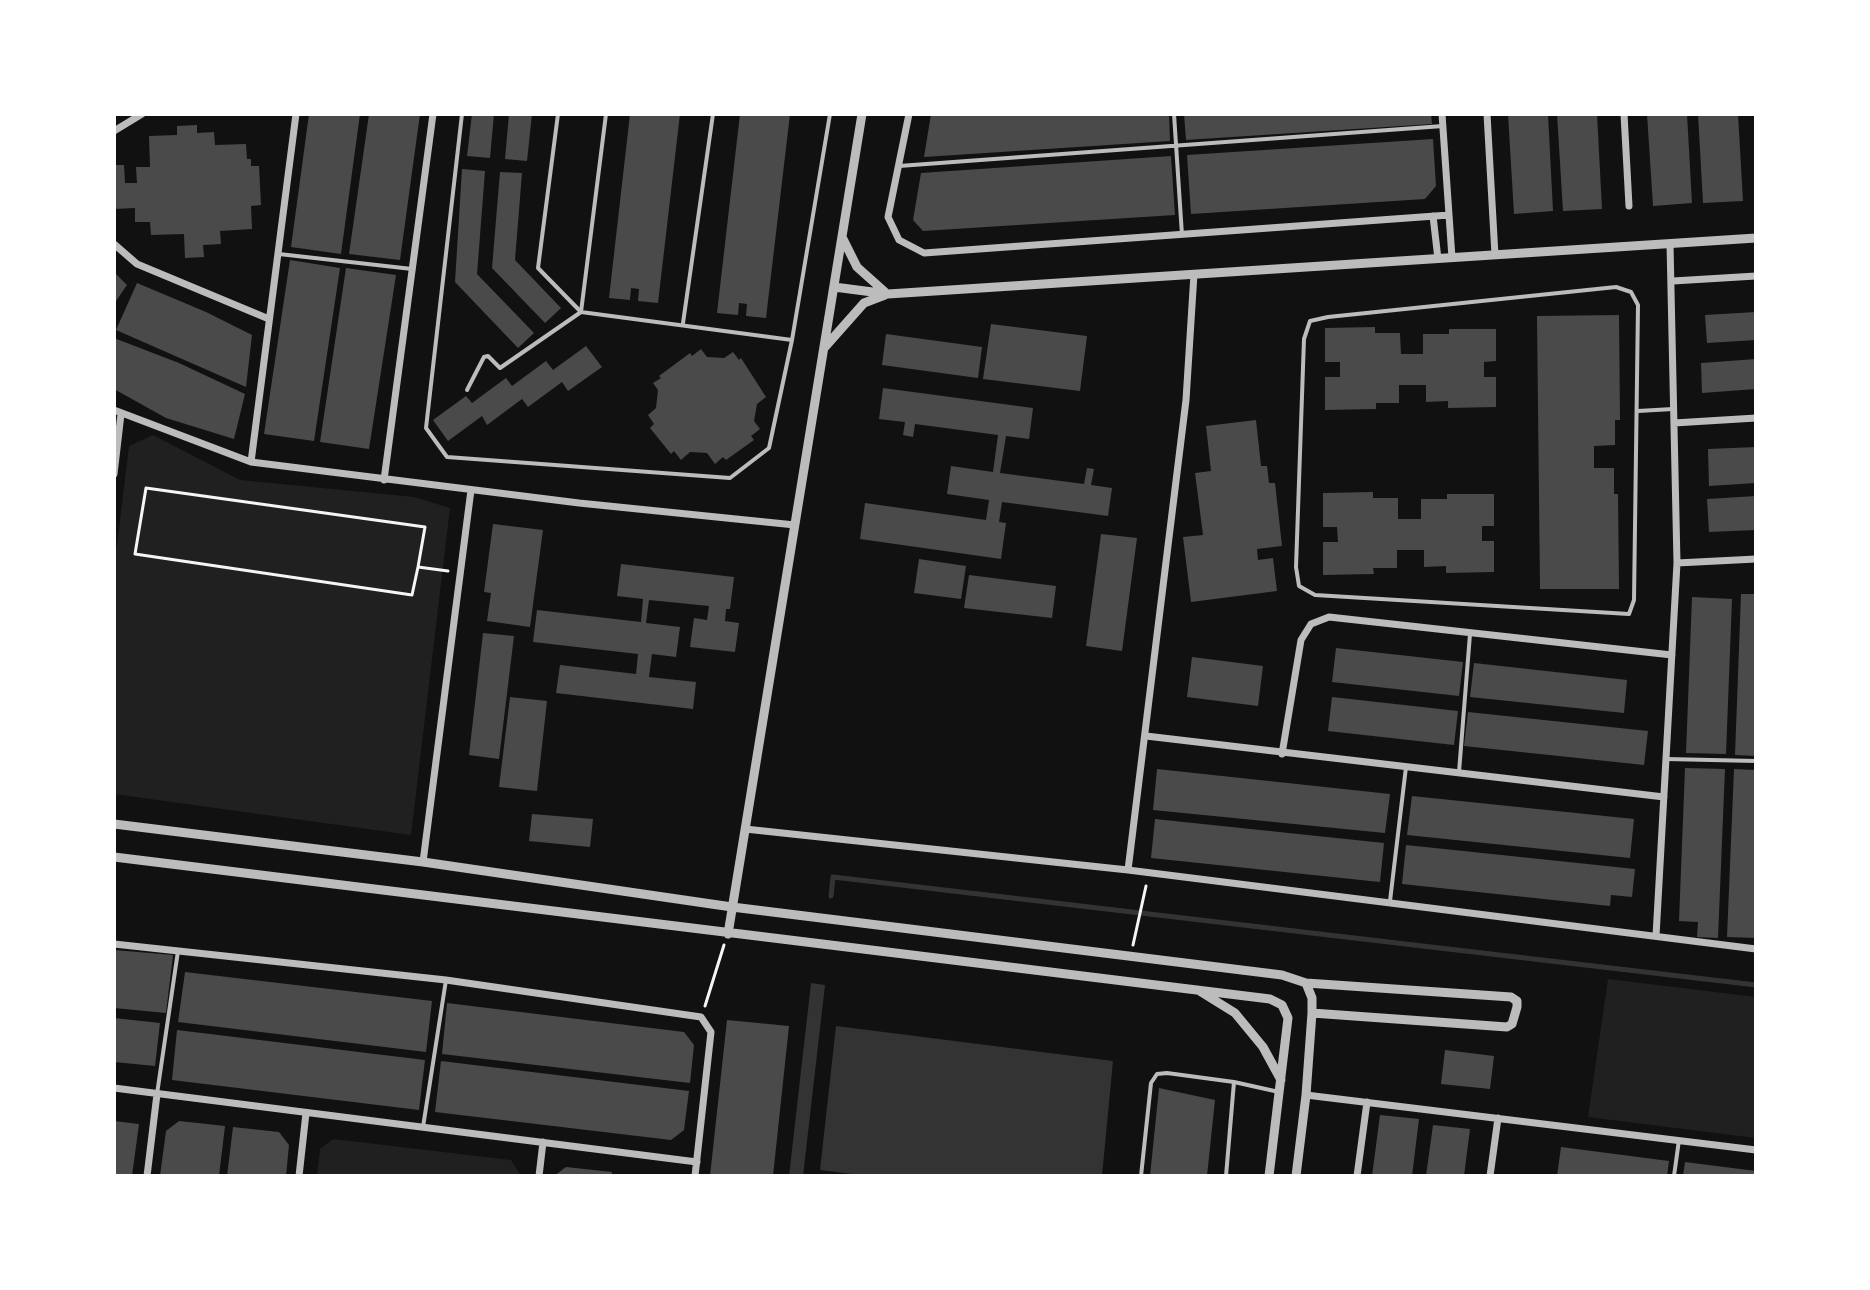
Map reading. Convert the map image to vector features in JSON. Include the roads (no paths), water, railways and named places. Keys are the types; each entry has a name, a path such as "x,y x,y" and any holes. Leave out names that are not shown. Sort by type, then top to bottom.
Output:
{"street":[{"path":"114,131 142,114"},
{"path":"251,462 296,114"},
{"path":"384,480 433,114"},
{"path":"728,934 862,114"},
{"path":"909,114 888,217 899,240 924,253 1449,215"},
{"path":"1442,114 1452,258"},
{"path":"1487,114 1495,255"},
{"path":"1624,114 1629,206"},
{"path":"1433,216 1438,259"},
{"path":"842,237 857,267 888,294"},
{"path":"834,287 888,294 1756,238"},
{"path":"114,244 137,264 269,319"},
{"path":"1656,936 1677,563 1670,244"},
{"path":"1128,870 1186,400 1194,274"},
{"path":"1673,281 1756,276"},
{"path":"824,349 864,303 888,294"},
{"path":"114,474 118,412 251,462 384,480 795,525"},
{"path":"1674,423 1756,418"},
{"path":"423,862 471,490"},
{"path":"1677,563 1756,559"},
{"path":"1282,754 1301,640 1311,624 1329,617 1672,655"},
{"path":"1146,736 1664,797"},
{"path":"114,824 423,862 732,907 1282,975 1306,983 1511,997 1517,1001 1512,1024 1507,1027 1312,1013"},
{"path":"745,829 1390,901 1756,949"},
{"path":"114,857 1270,999 1282,1005 1288,1018 1269,1176"},
{"path":"114,944 446,980 701,1017 711,1032 695,1176"},
{"path":"1296,1176 1312,1013 1312,998 1306,983"},
{"path":"1195,988 1235,1013 1263,1047 1281,1080"},
{"path":"114,1088 697,1162"},
{"path":"147,1176 157,1094"},
{"path":"1306,1095 1756,1150"},
{"path":"1357,1176 1367,1102"},
{"path":"299,1176 306,1113"},
{"path":"1490,1176 1498,1118"},
{"path":"539,1176 543,1142"}],"lane":[{"path":"462,114 426,428 447,457 730,478 769,448 792,340 830,114"},
{"path":"558,114 538,268 581,312 683,323 792,340"},
{"path":"467,390 484,357 488,356 500,368 581,312 606,114"},
{"path":"683,323 713,114"},
{"path":"1174,114 1182,235"},
{"path":"897,166 1443,126"},
{"path":"279,254 412,269"},
{"path":"1616,287 1631,292 1638,305 1638,411 1634,600 1629,614 1315,595 1299,586 1296,567 1303,354 1310,321 1616,287"},
{"path":"1638,411 1673,409"},
{"path":"1459,775 1470,632"},
{"path":"1666,759 1756,761"},
{"path":"1390,901 1406,767"},
{"path":"157,1094 178,951"},
{"path":"423,1127 446,980"},
{"path":"1141,1176 1151,1083 1157,1074 1234,1082 1279,1092"},
{"path":"1226,1176 1234,1082"},
{"path":"1674,1176 1679,1140"}],"waterway":[{"path":"831,896 833,877 1756,985"}]}
